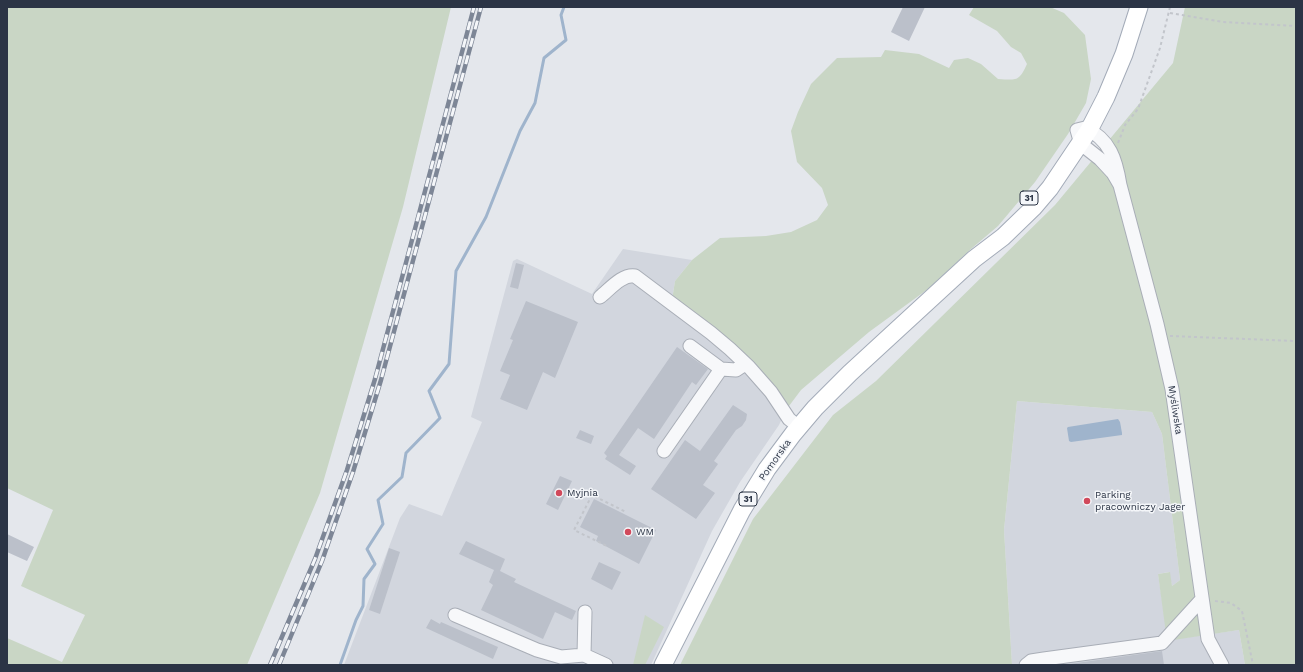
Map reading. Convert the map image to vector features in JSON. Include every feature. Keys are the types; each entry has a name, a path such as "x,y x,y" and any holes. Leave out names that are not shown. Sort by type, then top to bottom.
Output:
{"main road":[{"name":"31","path":"1082,135 1091,104 1108,68 1129,7"},
{"name":"31","path":"1082,135 1117,72 1139,7"},
{"name":"Pomorska","path":"663,665 742,510 767,469 799,427 841,381 974,259 1033,193 1058,159 1082,135"}],"street":[{"name":"Myśliwska","path":"1082,135 1110,149 1118,171 1120,185 1172,389 1208,640 1222,665"},
{"name":"Myśliwska","path":"1082,135 1100,159 1113,173 1120,185"},
{"path":"600,297 623,278 630,275 635,276 711,333 745,364 771,392 789,419 799,427"},
{"path":"690,346 721,369 736,370 745,364"},
{"path":"664,451 721,369"},
{"path":"1026,665 1031,661 1162,643 1202,599"},
{"path":"584,655 585,612"},
{"path":"455,615 548,654 561,657 584,655 606,665"}],"path":[{"path":"1113,155 1125,125 1138,109 1160,48 1170,13 1170,7"},
{"path":"1170,13 1223,22 1296,26"},
{"path":"1159,336 1296,341"},
{"path":"584,491 626,512"},
{"path":"592,495 574,530 609,547"},
{"path":"1202,599 1231,603 1242,611 1253,665"}],"shaded area":[{"path":"623,249 692,260 675,281 672,300 786,410 779,425 740,482 712,531 651,665 344,665 400,518 409,504 442,516 482,422 471,417 513,261 517,259 592,294"},
{"path":"1017,401 1152,412 1162,434 1180,580 1172,586 1169,572 1158,574 1168,640 1239,630 1245,665 1012,665 1004,530"}],"green space":[{"path":"7,7 451,7 403,207 320,493 247,665 7,665 7,638 62,662 85,615 21,586 53,510 7,488"},
{"path":"974,7 1050,7 1064,13 1085,35 1091,79 1086,103 1068,134 1035,182 998,226 928,289 869,332 801,390 786,410 672,300 675,281 692,260 720,238 766,236 791,232 817,220 828,205 822,188 797,162 791,131 811,84 837,58 881,57 885,50 919,54 949,68 954,60 968,58 981,64 998,79 1016,79 1019,77 1027,64 1021,53 1011,47 997,31 969,15"},
{"path":"1185,7 1296,7 1296,665 1245,665 1239,630 1167,641 1158,574 1170,572 1172,586 1180,580 1162,434 1152,412 1017,401 1004,530 1012,665 680,665 753,519 833,415 876,381 1055,205 1173,63"},
{"path":"645,615 664,627 645,665 633,665"}],"water":[{"path":"1118,419 1120,422 1122,435 1071,442 1069,441 1068,427"}],"building":[{"path":"903,7 925,7 909,41 891,32"},
{"path":"516,263 524,265 518,289 510,287"},
{"path":"526,301 578,322 555,378 543,372 527,410 500,399 510,375 500,371 513,340 510,339"},
{"path":"677,347 708,369 696,385 692,382 654,439 638,428 619,455 636,466 630,475 605,459 607,456 604,453"},
{"path":"733,405 747,414 746,420 742,426 736,430 714,461 718,464 703,485 715,493 696,519 651,489 685,440 700,451"},
{"path":"580,430 594,436 591,444 576,438"},
{"name":"Myjnia","path":"560,476 572,481 558,510 546,504"},
{"path":"594,499 656,530 639,564 596,541 598,536 580,527"},
{"path":"7,534 34,547 27,561 7,552"},
{"path":"466,541 505,559 500,571 516,579 514,582 576,611 572,620 555,612 543,639 481,610 493,585 489,582 494,570 459,554"},
{"path":"389,548 400,552 380,614 369,610"},
{"path":"599,562 621,572 612,590 591,579"},
{"path":"431,619 498,647 493,659 426,628"},
{"path":"1162,651 1164,665 1062,665"}],"waterway":[{"path":"340,665 356,620 363,606 364,579 375,564 367,549 383,524 378,500 402,477 406,453 440,418 429,391 449,364 456,271 486,217 520,131 535,103 544,58 566,40 561,15 564,7"}],"railway":[{"path":"270,665 315,559 347,470 375,379 474,7"},
{"path":"279,665 322,561 353,472 381,380 481,7"}],"place":[{"name":"Myjnia","path":"559,493"},
{"name":"Parking pracowniczy Jager","path":"1087,501"},
{"name":"WM","path":"628,532"}]}
